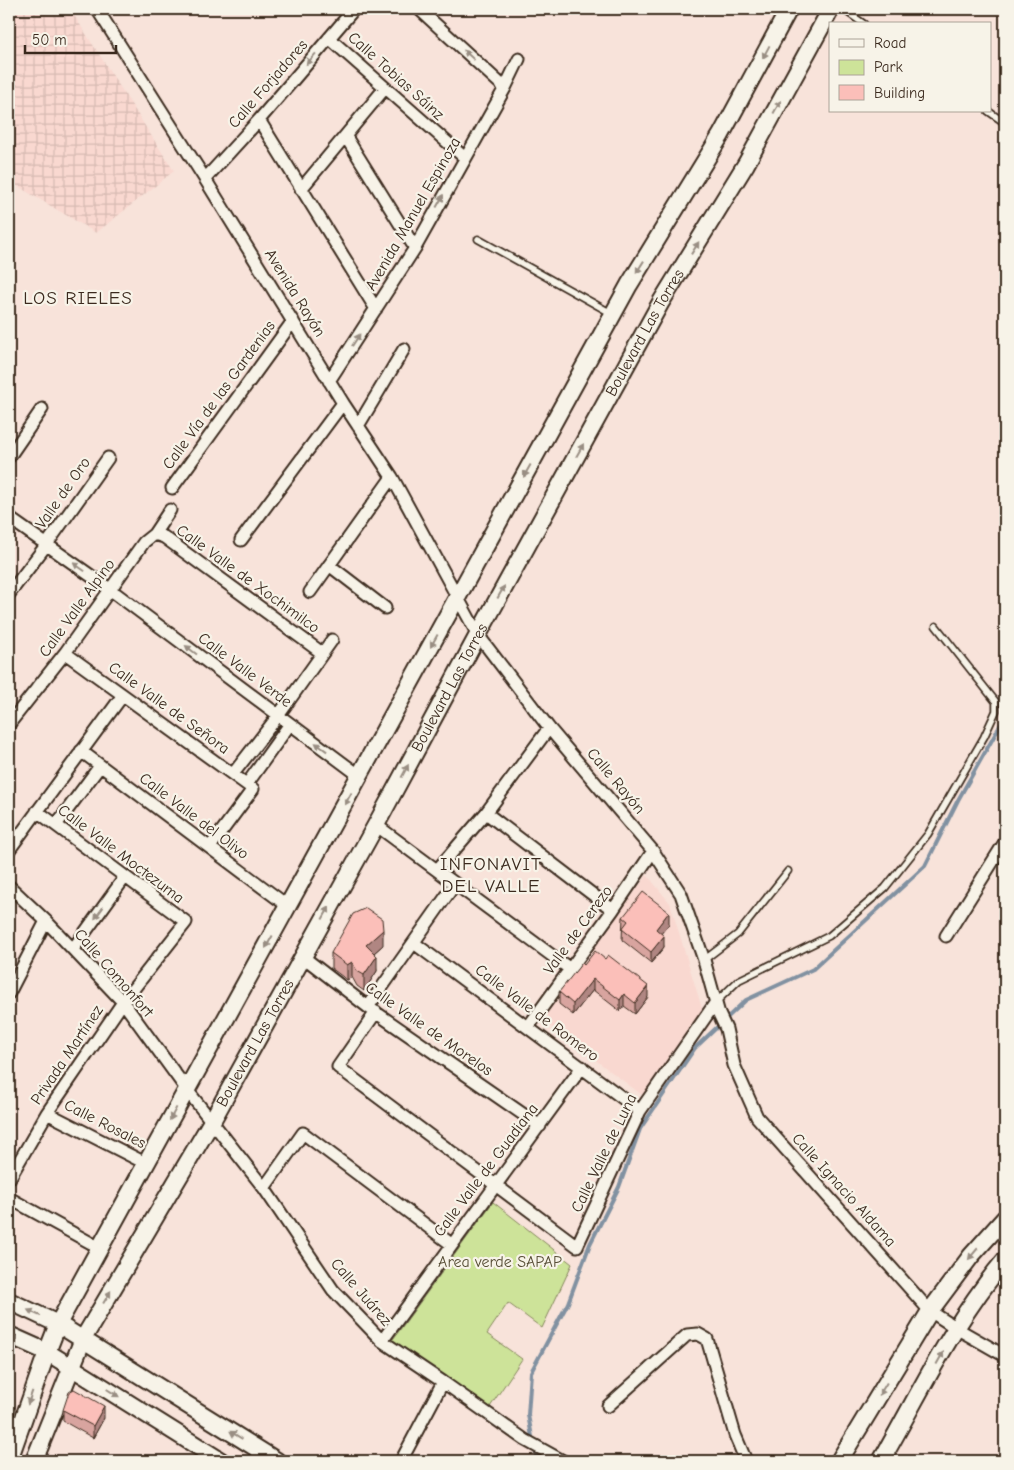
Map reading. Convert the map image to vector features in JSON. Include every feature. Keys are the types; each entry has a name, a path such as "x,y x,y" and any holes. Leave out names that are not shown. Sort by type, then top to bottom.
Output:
{"street":[{"name":"Avenida Rayón","path":"97,9 206,179 343,403 392,477 458,599"},
{"name":"Calle Forjadores","path":"206,179 354,9"},
{"path":"419,9 505,88"},
{"path":"9,1460 46,1352 58,1324 289,907 629,285 722,135 789,9"},
{"name":"Boulevard Las Torres","path":"34,1461 83,1339 212,1121 376,825 661,302 746,164 831,9"},
{"name":"Calle Tobias Sáinz","path":"329,38 465,158"},
{"name":"Avenida Manuel Espinoza","path":"330,381 414,248 505,88 519,59"},
{"path":"301,189 385,88"},
{"path":"259,120 376,310"},
{"path":"346,136 414,248"},
{"name":"Calle Vía de las Gardenias","path":"172,488 293,321"},
{"path":"358,426 404,349"},
{"path":"241,540 343,403"},
{"path":"9,457 42,409"},
{"name":"Valle de Oro","path":"9,594 108,458"},
{"path":"310,592 392,477"},
{"name":"Calle Valle Alpino","path":"9,724 65,653 144,542 154,534 170,510"},
{"name":"Calle Valle Verde","path":"9,518 111,590 360,776"},
{"name":"Calle Valle de Xochimilco","path":"154,534 164,537 322,653"},
{"path":"329,565 385,608"},
{"name":"Calle Rayón","path":"458,599 478,635 550,728 653,851 681,894 704,960 716,1002"},
{"path":"233,774 278,716 332,640"},
{"name":"Calle Valle de Señora","path":"65,653 250,787"},
{"path":"9,850 123,695"},
{"path":"210,847 290,724"},
{"path":"437,870 486,813 550,728"},
{"name":"Calle Valle del Olivo","path":"81,750 289,907"},
{"path":"56,825 100,766"},
{"name":"Calle Valle Moctezuma","path":"37,811 186,922"},
{"path":"486,813 613,910"},
{"path":"376,825 570,969"},
{"path":"946,936 1005,842"},
{"name":"Valle de Cerezo","path":"528,1027 613,910 653,851"},
{"path":"73,950 125,877"},
{"path":"455,884 414,943 338,1067 496,1184"},
{"name":"Calle Comonfort","path":"9,886 46,921 123,1002 187,1090"},
{"path":"9,993 46,921"},
{"name":"Privada Martínez","path":"9,1179 47,1113 123,1002 186,922"},
{"name":"Calle Valle de Romero","path":"414,943 640,1111"},
{"name":"Calle Valle de Morelos","path":"302,956 372,1010 540,1126"},
{"name":"Calle Ignacio Aldama","path":"716,1002 726,1029 734,1065 757,1117 930,1312 1005,1356"},
{"name":"Calle Valle de Luna","path":"496,1184 577,1246 640,1111 716,1002"},
{"name":"Calle Valle de Guadiana","path":"382,1341 582,1067"},
{"name":"Calle Juárez","path":"187,1090 264,1188 333,1290 382,1341 444,1382 525,1440 563,1461"},
{"name":"Calle Rosales","path":"47,1113 147,1164"},
{"path":"264,1188 303,1133 451,1244"},
{"path":"9,1198 100,1248"},
{"path":"839,1461 930,1312 971,1256 1005,1218"},
{"path":"881,1461 956,1328 1005,1260"},
{"path":"9,1301 58,1324 277,1461"},
{"path":"9,1334 46,1352 221,1461"},
{"path":"608,1406 687,1335 698,1334 707,1340 736,1435 746,1461"},
{"path":"401,1461 444,1382"}],"lane":[{"path":"843,9 861,22"},
{"path":"989,112 1005,123"},
{"path":"478,239 613,314"},
{"path":"716,1002 739,980 829,936 886,888 916,851 937,818 984,737 996,711 996,702 936,626"},
{"path":"704,960 738,934 788,871"}],"shaded area":[{"path":"9,9 70,9 174,171 96,233 9,181"},
{"path":"647,875 670,903 704,1015 642,1095 542,1020"}],"green space":[{"name":"Area verde SAPAP","path":"493,1202 572,1264 542,1328 508,1303 487,1334 522,1359 490,1407 391,1342"}],"building":[{"path":"643,892 669,912 656,929 664,936 651,952 622,929 628,921 623,917"},
{"path":"366,908 382,919 383,930 366,945 377,956 364,975 357,971 352,962 347,965 331,953 353,914"},
{"path":"595,951 605,959 608,955 648,986 635,1003 624,994 620,1000 593,979 573,1004 559,992 582,963 584,965"},
{"path":"9,1331 16,1335 9,1348"},
{"path":"74,1389 104,1406 93,1426 63,1410 69,1392"}],"waterway":[{"path":"533,1442 528,1415 531,1372 568,1303 590,1244 619,1187 640,1129 695,1048 746,1000 813,969 925,866 958,800 1005,717"},
{"path":"535,1449 537,1461"}],"district":[{"name":"LOS RIELES","path":"78,298"},
{"name":"INFONAVIT DEL VALLE","path":"491,875"}]}
